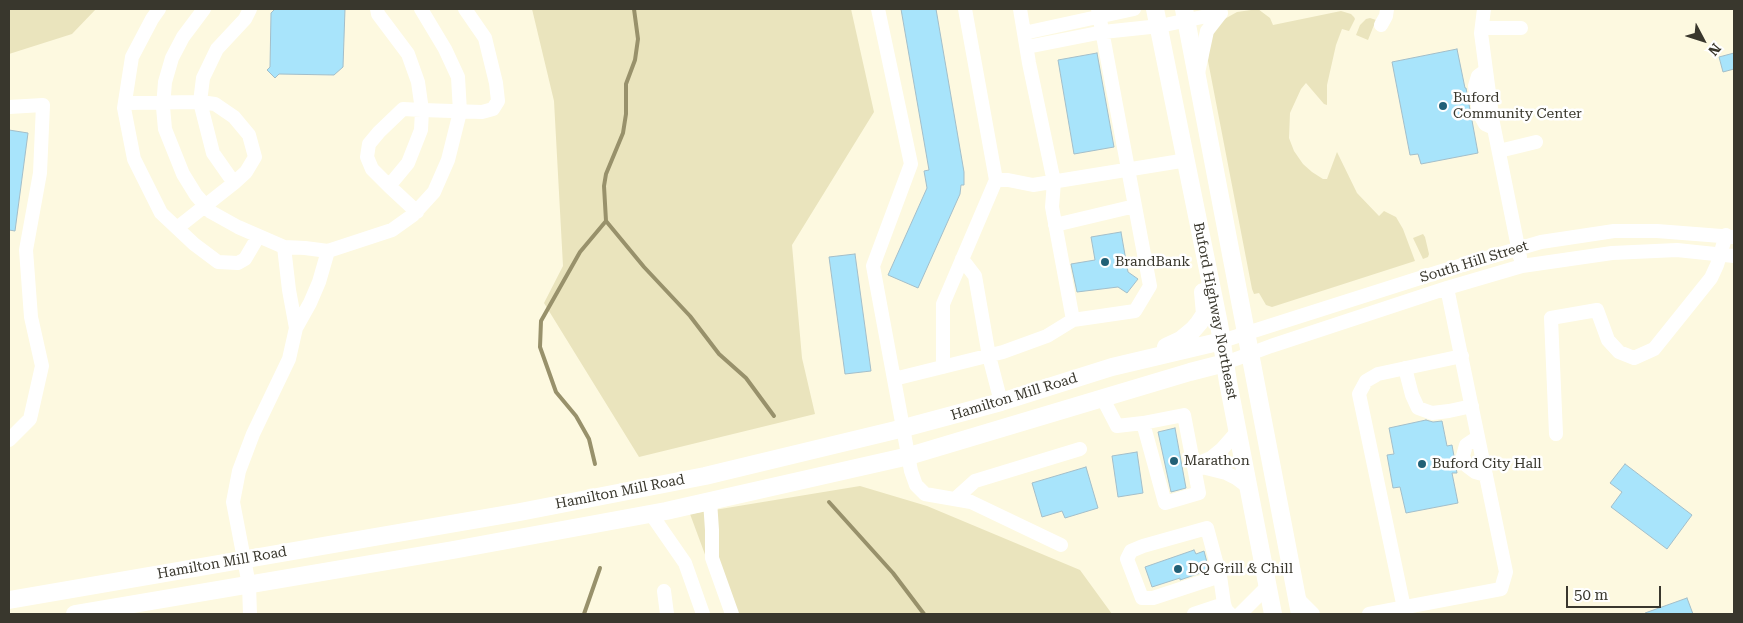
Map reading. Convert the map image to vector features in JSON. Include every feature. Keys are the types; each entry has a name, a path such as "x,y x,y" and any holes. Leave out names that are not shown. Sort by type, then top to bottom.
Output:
{"main road":[{"name":"Buford Highway Northeast","path":"1155,9 1187,160 1273,614"},
{"name":"Buford Highway Northeast","path":"1185,15 1298,606"},
{"path":"1144,359 1182,340 1193,330 1205,314 1201,238"},
{"name":"Hamilton Mill Road","path":"9,600 520,512 705,476 904,428 1001,402 1112,367 1222,341"},
{"name":"Hamilton Mill Road","path":"75,614 651,514 909,456 1225,363"}],"street":[{"path":"159,9 132,57 124,108 134,159 161,213 194,244 218,262 238,262 245,259 258,237"},
{"path":"204,9 183,37 172,58 165,82 165,129 183,174 196,195 211,212 258,237 284,248 328,251 392,230 416,212 434,192 448,160 460,112 458,77 445,49 421,9"},
{"path":"234,182 214,153 200,102 203,78 217,49 245,19 250,9"},
{"path":"377,9 378,14 408,54 418,82 422,110 421,130 408,162 389,186"},
{"path":"416,212 372,169 367,157 369,144 404,109 482,112 492,109 498,101 496,83 485,38 465,9"},
{"path":"878,9 910,164 873,266 911,471 916,485 925,494 971,502 1061,545"},
{"path":"943,367 942,304 996,180 965,9"},
{"path":"1020,9 1054,182 1052,207 1073,320"},
{"path":"1025,40 1099,13 1134,9"},
{"path":"1377,9 1381,25 1386,16 1387,9"},
{"path":"1484,9 1482,28 1494,128 1522,266"},
{"path":"894,379 1003,352 1046,336 1073,320 1135,311 1150,286 1099,13"},
{"path":"1025,40 1160,26 1185,15 1221,13 1207,30 1197,79"},
{"path":"1482,28 1521,28"},
{"path":"125,103 164,104 200,102 214,104 234,117 249,135 255,157 246,172 177,228"},
{"path":"9,107 42,104 40,173 26,250 31,317 42,366 30,419 9,440"},
{"path":"1499,151 1536,142"},
{"path":"996,180 1008,180 1033,185 1187,160"},
{"path":"1055,225 1135,206"},
{"name":"South Hill Street","path":"1222,341 1518,248 1564,238 1614,231 1657,231 1730,236"},
{"path":"1556,434 1551,318 1598,310 1608,340 1619,352 1634,358 1654,350 1727,255 1730,236"},
{"path":"284,248 296,328"},
{"name":"South Hill Street","path":"1225,363 1447,288 1522,266 1612,252 1677,250 1727,255"},
{"path":"250,614 249,585 233,502 239,471 253,434 289,359 296,328 319,282 328,251"},
{"path":"962,259 975,276 989,356 1001,402"},
{"path":"1369,614 1502,589 1506,572 1447,288"},
{"path":"1404,608 1359,394 1366,381 1378,374 1462,356"},
{"path":"1405,368 1412,395 1418,408 1432,413 1472,406"},
{"path":"1103,399 1117,426 1184,415 1199,493 1165,503 1143,423"},
{"path":"1194,465 1211,458 1237,432"},
{"path":"1478,437 1466,445 1462,456 1467,466 1475,472 1486,476"},
{"path":"955,499 975,481 1080,449"},
{"path":"1194,465 1226,473 1248,487"},
{"path":"710,501 712,558 732,614"},
{"path":"651,514 686,563 703,614"},
{"path":"1194,614 1227,609 1220,576 1207,528 1143,546 1132,551 1127,559 1142,598 1153,598 1220,576"},
{"path":"1240,614 1268,586"},
{"path":"664,591 666,614"},
{"path":"1298,606 1313,614"}],"shaded area":[{"path":"9,9 96,9 72,34 9,54"},
{"path":"532,9 851,9 874,112 792,245 802,358 815,414 639,457 544,303 563,266 554,101"},
{"path":"1258,9 1270,18 1273,25 1341,11 1354,17 1355,19 1349,31 1342,29 1336,45 1327,85 1327,105 1306,83 1301,89 1290,113 1289,138 1294,151 1303,164 1323,179 1327,179 1337,152 1357,193 1379,216 1384,211 1396,217 1403,229 1415,261 1272,307 1266,305 1259,293 1254,294 1252,289 1208,61 1210,39 1221,21 1237,12"},
{"path":"1370,18 1376,20 1368,40 1356,35 1360,25"},
{"path":"1423,234 1429,254 1428,257 1423,259 1413,238"},
{"path":"860,486 927,506 1080,570 1112,614 727,614 690,514"}],"building":[{"path":"275,9 345,9 343,67 334,75 279,74 275,78 267,70 270,67 271,13"},
{"path":"901,9 936,9 964,172 964,185 961,185 960,194 918,288 888,275 927,188 924,171 929,170"},
{"name":"Buford Community Center","path":"1457,49 1478,153 1421,164 1418,154 1410,155 1392,62"},
{"path":"1097,53 1114,147 1074,154 1058,60"},
{"path":"1734,53 1734,69 1723,72 1719,57"},
{"path":"9,130 28,133 15,231 9,230"},
{"name":"BrandBank","path":"1121,232 1128,272 1138,279 1127,293 1118,287 1077,292 1071,264 1095,260 1091,237"},
{"path":"855,254 871,371 845,374 829,257"},
{"name":"Buford City Hall","path":"1426,420 1433,422 1442,421 1447,446 1452,445 1457,473 1452,473 1458,503 1406,513 1400,487 1393,488 1387,455 1394,454 1389,428"},
{"path":"1175,428 1186,488 1171,492 1158,432"},
{"path":"1137,452 1143,493 1118,497 1112,456"},
{"path":"1625,464 1692,515 1667,549 1611,507 1622,492 1610,483"},
{"path":"1086,467 1098,508 1065,518 1062,511 1042,517 1032,483"},
{"name":"DQ Grill & Chill","path":"1194,550 1196,554 1204,551 1209,570 1152,587 1145,567"},
{"path":"1687,598 1693,614 1645,613"}],"waterway":[{"path":"595,464 589,439 576,416 556,392 540,347 541,321 580,252 606,221 604,186 606,174 623,133 626,114 626,84 635,60 638,39 634,9"},
{"path":"606,221 644,267 690,316 719,354 746,378 774,416"},
{"path":"829,502 893,573 924,614"},
{"path":"584,614 600,568"}],"place":[{"name":"Buford Community Center","path":"1443,106"},
{"name":"BrandBank","path":"1105,262"},
{"name":"Marathon","path":"1174,461"},
{"name":"Buford City Hall","path":"1422,464"},
{"name":"DQ Grill & Chill","path":"1178,569"}]}
